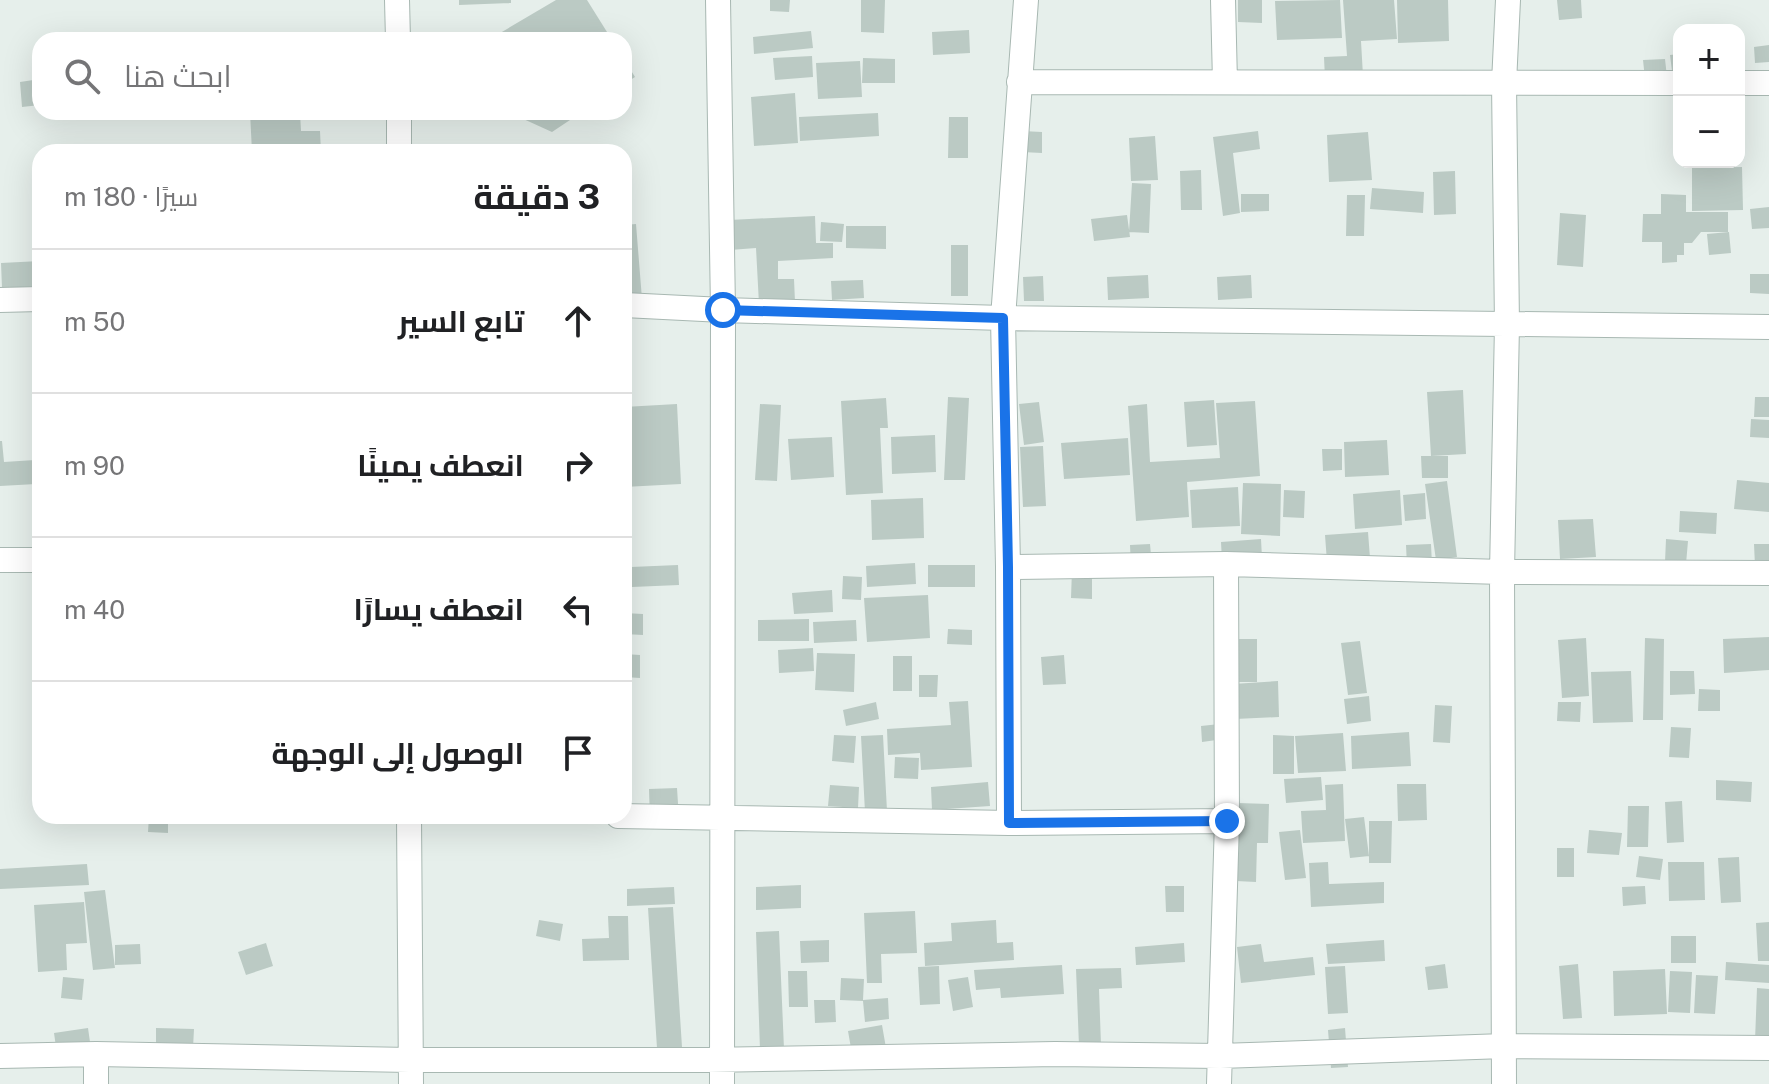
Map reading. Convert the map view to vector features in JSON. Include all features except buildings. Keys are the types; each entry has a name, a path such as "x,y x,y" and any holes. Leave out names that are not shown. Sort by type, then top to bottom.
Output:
{"street":[{"path":"397,0 398,32"},
{"path":"718,0 723,310 722,1072"},
{"path":"1009,823 1003,318 1026,0"},
{"path":"1223,0 1225,82"},
{"path":"1504,1084 1502,572 1507,325 1504,83 1508,0"},
{"path":"1019,82 1673,83"},
{"path":"1745,83 1769,83"},
{"path":"399,120 399,144"},
{"path":"0,300 32,299"},
{"path":"632,305 1003,318 1769,327"},
{"path":"0,560 32,560"},
{"path":"1008,567 1226,564 1502,572 1769,573"},
{"path":"1219,1084 1227,821 1226,564"},
{"path":"632,816 1009,823 1227,821"},
{"path":"409,824 410,1072"},
{"path":"0,1056 96,1054 410,1072 722,1072 1055,1054 1220,1056 1504,1046 1769,1048"},
{"path":"96,1054 96,1084"}],"route":[{"path":"723,310 1003,318 1009,823 1227,821"}]}
